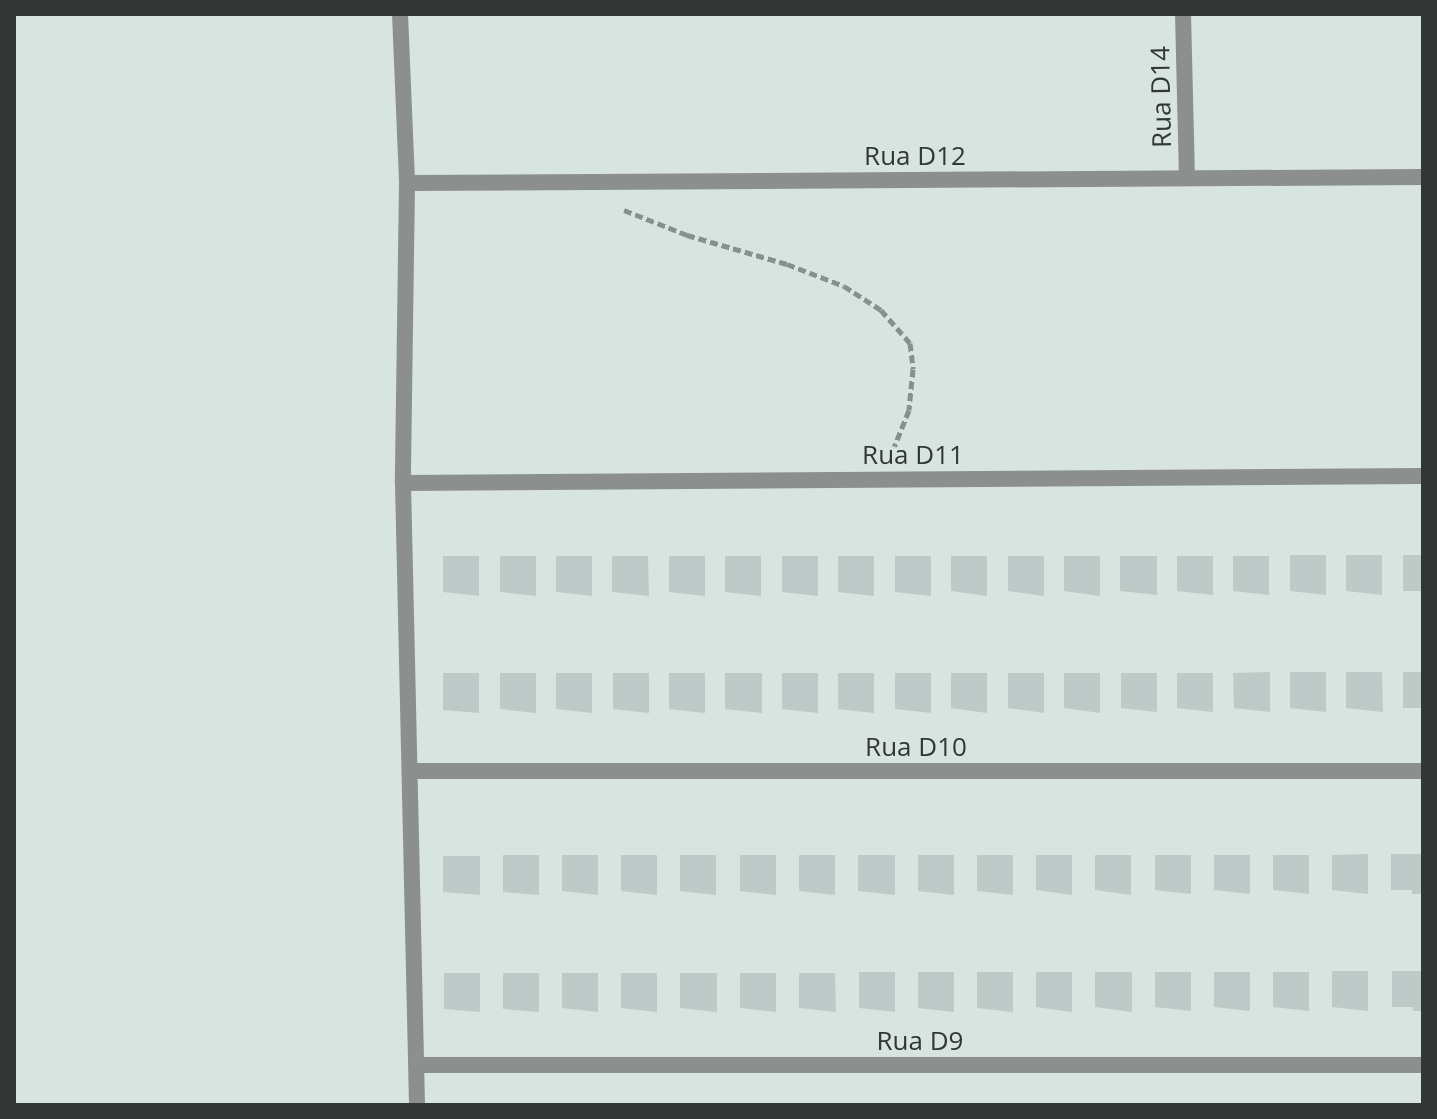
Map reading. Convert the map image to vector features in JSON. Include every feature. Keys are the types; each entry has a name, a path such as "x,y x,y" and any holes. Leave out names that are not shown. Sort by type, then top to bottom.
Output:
{"street":[{"path":"400,14 407,183 403,483 417,1105"},
{"name":"Rua D14","path":"1183,14 1187,178"},
{"name":"Rua D12","path":"407,183 1423,177"},
{"name":"Rua D11","path":"403,483 1423,476"},
{"name":"Rua D10","path":"410,771 1423,771"},
{"name":"Rua D9","path":"417,1065 1423,1065"}],"path":[{"path":"591,183 599,194 630,214 687,235 787,264 844,286 881,310 910,343 913,369 909,410 893,452 875,480"}],"building":[{"path":"1290,555 1326,555 1326,595 1290,591"},
{"path":"1346,555 1382,555 1382,595 1346,591"},
{"path":"1403,555 1423,555 1423,591 1403,591"},
{"path":"443,556 479,556 479,596 443,592"},
{"path":"500,556 536,556 536,596 500,592"},
{"path":"556,556 592,556 592,596 556,592"},
{"path":"612,556 648,556 649,596 612,592"},
{"path":"669,556 705,556 705,596 669,592"},
{"path":"725,556 761,556 761,596 725,592"},
{"path":"782,556 818,556 818,596 782,592"},
{"path":"838,556 874,556 874,596 838,592"},
{"path":"895,556 931,556 931,596 895,592"},
{"path":"951,556 987,556 987,596 951,591"},
{"path":"1008,556 1044,556 1044,596 1008,591"},
{"path":"1064,556 1100,556 1100,596 1064,591"},
{"path":"1120,556 1157,556 1157,595 1120,591"},
{"path":"1177,556 1213,556 1213,595 1177,591"},
{"path":"1233,556 1269,556 1269,595 1233,591"},
{"path":"1270,672 1270,712 1234,708 1233,673"},
{"path":"1290,672 1326,672 1326,712 1290,708"},
{"path":"1346,672 1382,672 1383,712 1346,708"},
{"path":"1403,672 1423,672 1423,708 1403,708"},
{"path":"443,673 479,673 479,713 443,710"},
{"path":"500,673 536,673 536,713 500,709"},
{"path":"556,673 592,673 592,713 556,709"},
{"path":"613,673 649,673 649,713 613,709"},
{"path":"669,673 705,673 705,713 669,709"},
{"path":"725,673 762,673 762,713 725,709"},
{"path":"782,673 818,673 818,713 782,709"},
{"path":"838,673 874,673 874,713 838,709"},
{"path":"895,673 931,673 931,713 895,709"},
{"path":"951,673 987,673 987,713 951,708"},
{"path":"1008,673 1044,673 1044,713 1008,708"},
{"path":"1064,673 1100,673 1100,713 1064,708"},
{"path":"1121,673 1157,673 1157,712 1121,708"},
{"path":"1177,673 1213,673 1213,712 1177,708"},
{"path":"1368,854 1368,894 1332,890 1332,855"},
{"path":"1391,854 1423,854 1423,894 1412,894 1412,890 1391,890"},
{"path":"503,855 539,855 539,895 503,892"},
{"path":"562,855 598,855 598,895 562,891"},
{"path":"621,855 657,855 657,895 621,891"},
{"path":"680,855 716,855 716,895 680,891"},
{"path":"740,855 776,855 776,895 740,891"},
{"path":"799,855 835,855 835,895 799,891"},
{"path":"858,855 895,855 895,895 858,891"},
{"path":"918,855 954,855 954,895 918,891"},
{"path":"977,855 1013,855 1013,895 977,891"},
{"path":"1036,855 1072,855 1072,895 1036,890"},
{"path":"1095,855 1131,855 1131,895 1095,890"},
{"path":"1155,855 1191,855 1191,894 1155,890"},
{"path":"1214,855 1250,855 1250,894 1214,890"},
{"path":"1273,855 1309,855 1309,894 1273,890"},
{"path":"443,856 480,856 480,895 443,892"},
{"path":"1332,971 1368,971 1368,1011 1332,1007"},
{"path":"1392,971 1423,971 1423,1011 1413,1011 1413,1007 1392,1007"},
{"path":"859,972 895,972 895,1012 859,1008"},
{"path":"918,972 954,972 954,1012 918,1008"},
{"path":"977,972 1013,972 1013,1012 977,1008"},
{"path":"1036,972 1072,972 1072,1012 1036,1007"},
{"path":"1095,972 1132,972 1132,1012 1095,1007"},
{"path":"1155,972 1191,972 1191,1011 1155,1007"},
{"path":"1214,972 1250,972 1250,1011 1214,1007"},
{"path":"1273,972 1309,972 1309,1011 1273,1007"},
{"path":"444,973 480,973 480,1012 444,1009"},
{"path":"503,973 539,973 539,1012 503,1009"},
{"path":"562,973 598,973 598,1012 562,1008"},
{"path":"621,973 657,973 657,1012 621,1008"},
{"path":"680,973 717,973 717,1012 680,1008"},
{"path":"740,973 776,973 776,1012 740,1008"},
{"path":"799,973 835,973 836,1012 799,1008"}]}
